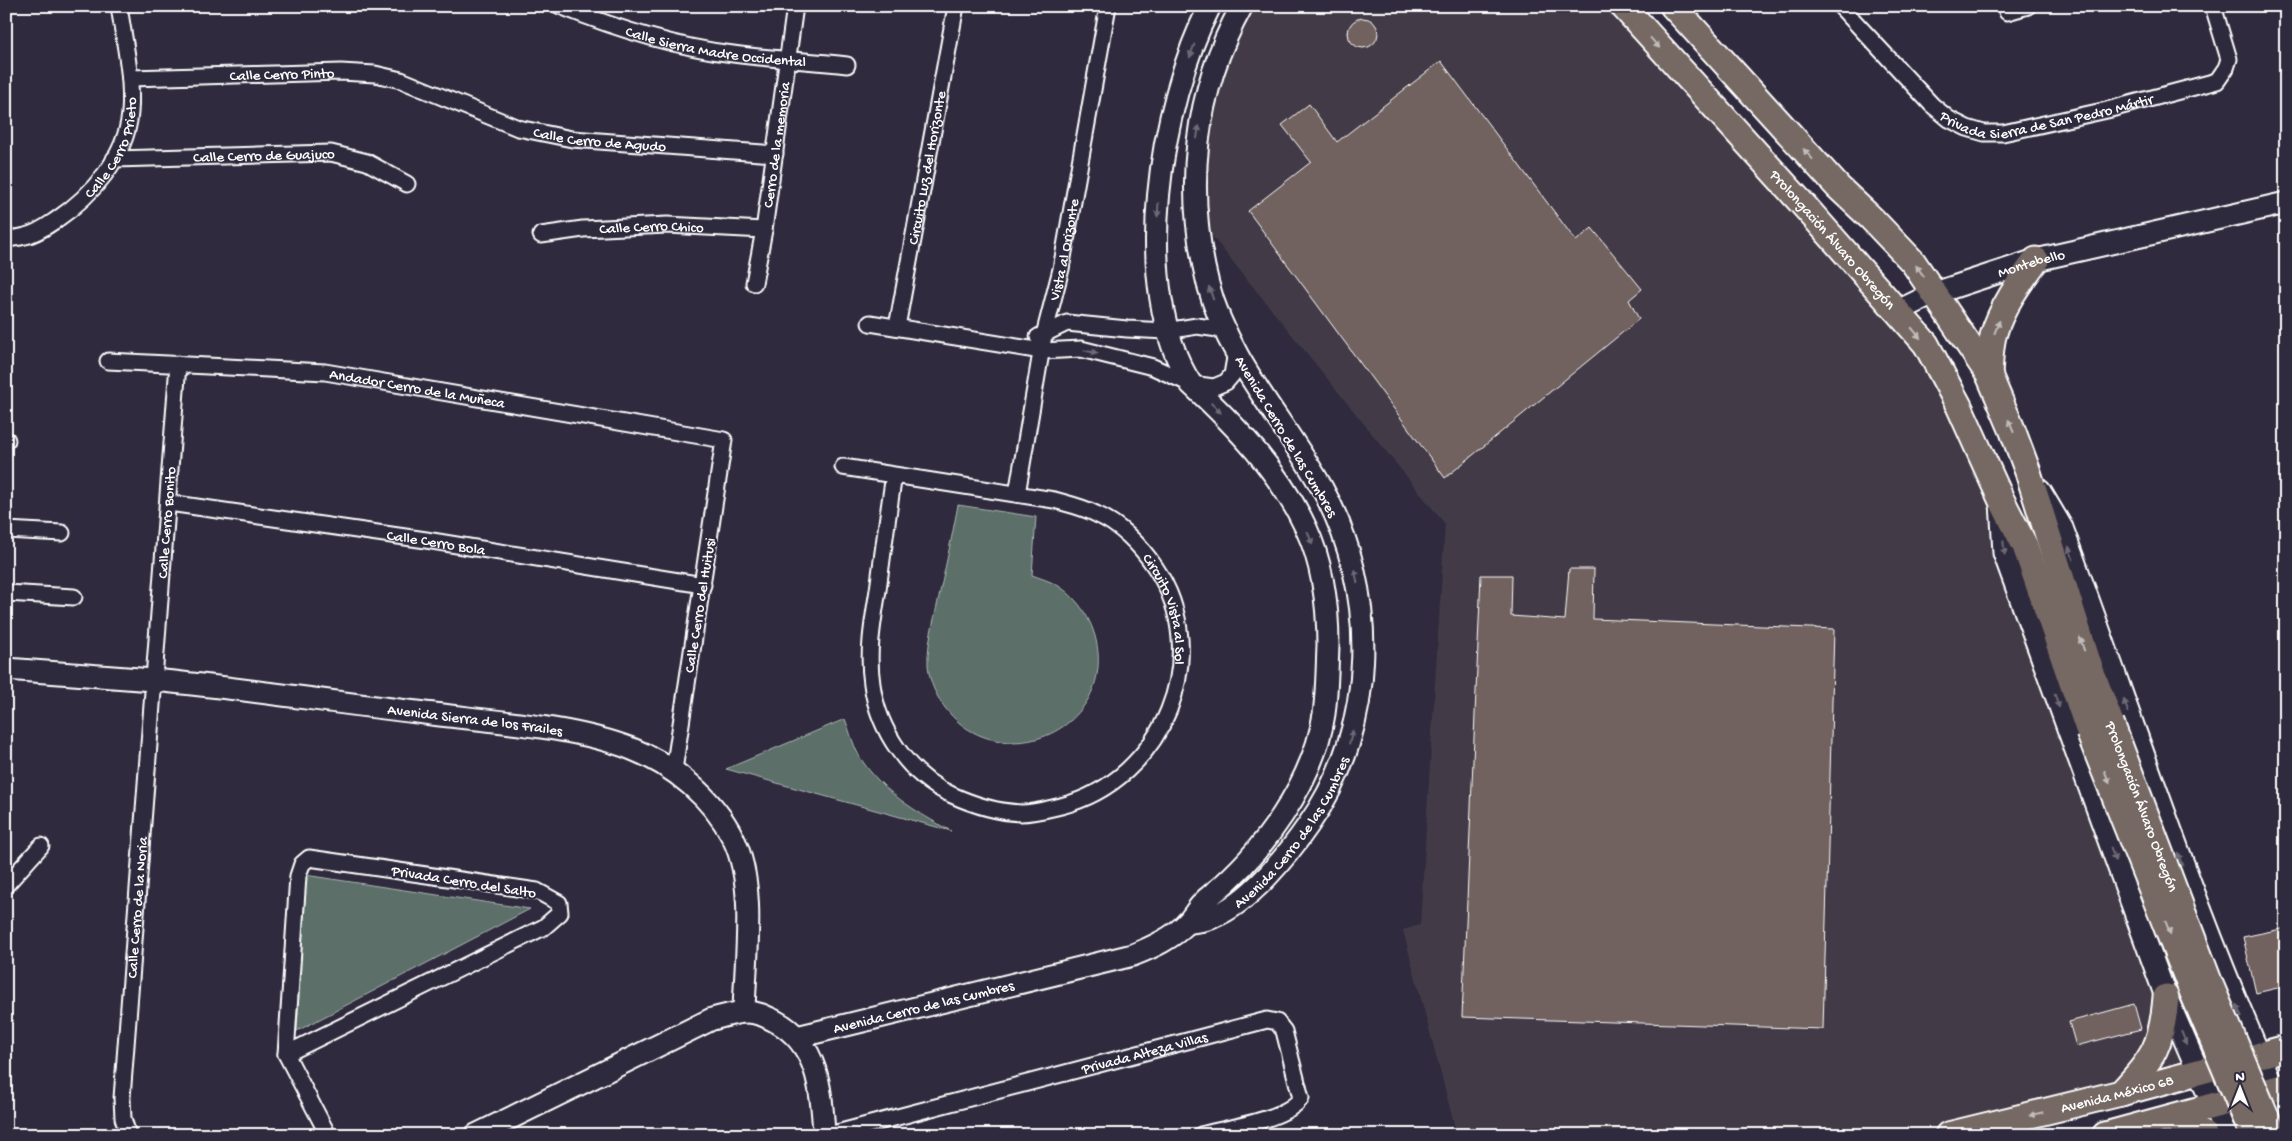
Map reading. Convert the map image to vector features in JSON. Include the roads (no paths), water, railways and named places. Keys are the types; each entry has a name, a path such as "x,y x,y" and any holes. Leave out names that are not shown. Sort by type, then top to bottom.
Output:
{"main road":[{"name":"Prolongación Álvaro Obregón","path":"1623,6 1926,344 1959,406 2001,499 2025,546 2100,728 2274,1135"},
{"name":"Prolongación Álvaro Obregón","path":"1674,6 1838,187 1900,247 1935,293 1989,375 2028,472 2089,665 2100,728 2193,993 2253,1135"},
{"path":"1989,375 1993,336 2019,282 2036,260"},
{"path":"2121,1092 2150,1059 2159,1045 2164,1023 2166,997"},
{"name":"Avenida México 68","path":"1948,1135 2199,1073 2286,1048"},
{"path":"2106,1135 2280,1088"},
{"path":"2170,1118 2194,1128 2204,1135"}],"street":[{"name":"Calle Cerro Prieto","path":"6,239 27,236 72,209 93,189 114,159 126,136 130,114 130,78 119,6"},
{"name":"Calle Sierra Madre Occidental","path":"560,6 681,46 733,54 847,65"},
{"name":"Cerro de la memoria","path":"754,283 764,230 795,6"},
{"name":"Circuito Luz del Horizonte","path":"897,327 956,6"},
{"name":"Vista al Orizonte","path":"1017,494 1044,334 1061,269 1108,6"},
{"name":"Avenida Cerro de las Cumbres","path":"797,1037 1134,955 1159,945 1187,922 1202,902 1229,880 1254,853 1276,825 1304,777 1324,715 1328,670 1325,595 1316,553 1306,528 1287,493 1263,459 1191,384 1179,364 1166,330 1157,260 1158,218 1163,161 1176,98 1210,6"},
{"name":"Avenida Cerro de las Cumbres","path":"1187,922 1213,918 1258,885 1299,838 1319,810 1349,747 1356,719 1362,670 1363,622 1357,581 1346,538 1320,486 1265,402 1236,352 1225,330 1209,287 1200,251 1195,215 1194,177 1196,144 1206,94 1219,54 1242,6"},
{"name":"Privada Sierra de San Pedro Mártir","path":"1840,6 1932,106 1949,119 1984,133 2021,130 2217,81 2226,68 2229,59 2213,6"},
{"path":"2007,12 2028,6"},
{"name":"Calle Cerro Pinto","path":"130,78 341,72 374,74 401,80 433,92"},
{"name":"Calle Cerro de Agudo","path":"433,92 518,128 572,139 775,154"},
{"name":"Calle Cerro de Guajuco","path":"114,159 331,153 367,162 407,184"},
{"name":"Montebello","path":"1898,311 1935,293 2036,260 2286,203"},
{"name":"Calle Cerro Chico","path":"541,235 583,229 668,225 764,230"},
{"path":"870,323 1042,351 1081,349 1152,367 1191,384 1214,387 1226,382 1232,375 1236,352"},
{"path":"1018,348 1067,323 1166,330 1197,326 1225,330"},
{"name":"Andador Cerro de la Muñeca","path":"108,361 325,372 724,440"},
{"name":"Calle Cerro Bonito","path":"155,680 178,364"},
{"name":"Calle Cerro del Huitusi","path":"674,770 724,440"},
{"path":"843,467 894,475"},
{"name":"Prolongación Álvaro Obregón","path":"2028,472 2062,528 2201,916 2258,1056 2280,1088 2286,1115"},
{"name":"Circuito Vista al Sol","path":"894,475 1054,500 1098,514 1130,537 1146,555 1168,590 1179,627 1181,670 1170,712 1151,744 1130,767 1096,793 1074,802 1036,812 1022,813 984,807 943,791 913,767 891,739 883,723 872,684 870,651 894,475"},
{"name":"Prolongación Álvaro Obregón","path":"2001,499 2004,553 2166,997 2226,1135"},
{"name":"Calle Cerro Bola","path":"169,503 426,540 703,585"},
{"path":"6,530 62,533"},
{"path":"6,593 74,597"},
{"name":"Avenida Sierra de los Frailes","path":"6,669 155,680 545,729 613,742 634,750 674,770 700,794 733,837 742,860 746,889 744,1012"},
{"name":"Calle Cerro de la Noria","path":"128,1135 123,1118 122,1098 155,680"},
{"path":"6,885 41,846"},
{"name":"Privada Cerro del Salto","path":"313,858 537,891 558,903 560,913 544,928 286,1054 298,876 305,860 313,858"},
{"path":"476,1135 712,1019 744,1012 759,1013 784,1026 797,1037 812,1060 822,1095 824,1135"},
{"name":"Privada Alteza Villas","path":"829,1135 1267,1020 1277,1022 1284,1030 1301,1098 1297,1105 1284,1113 1201,1135"},
{"path":"286,1054 328,1135"}]}
